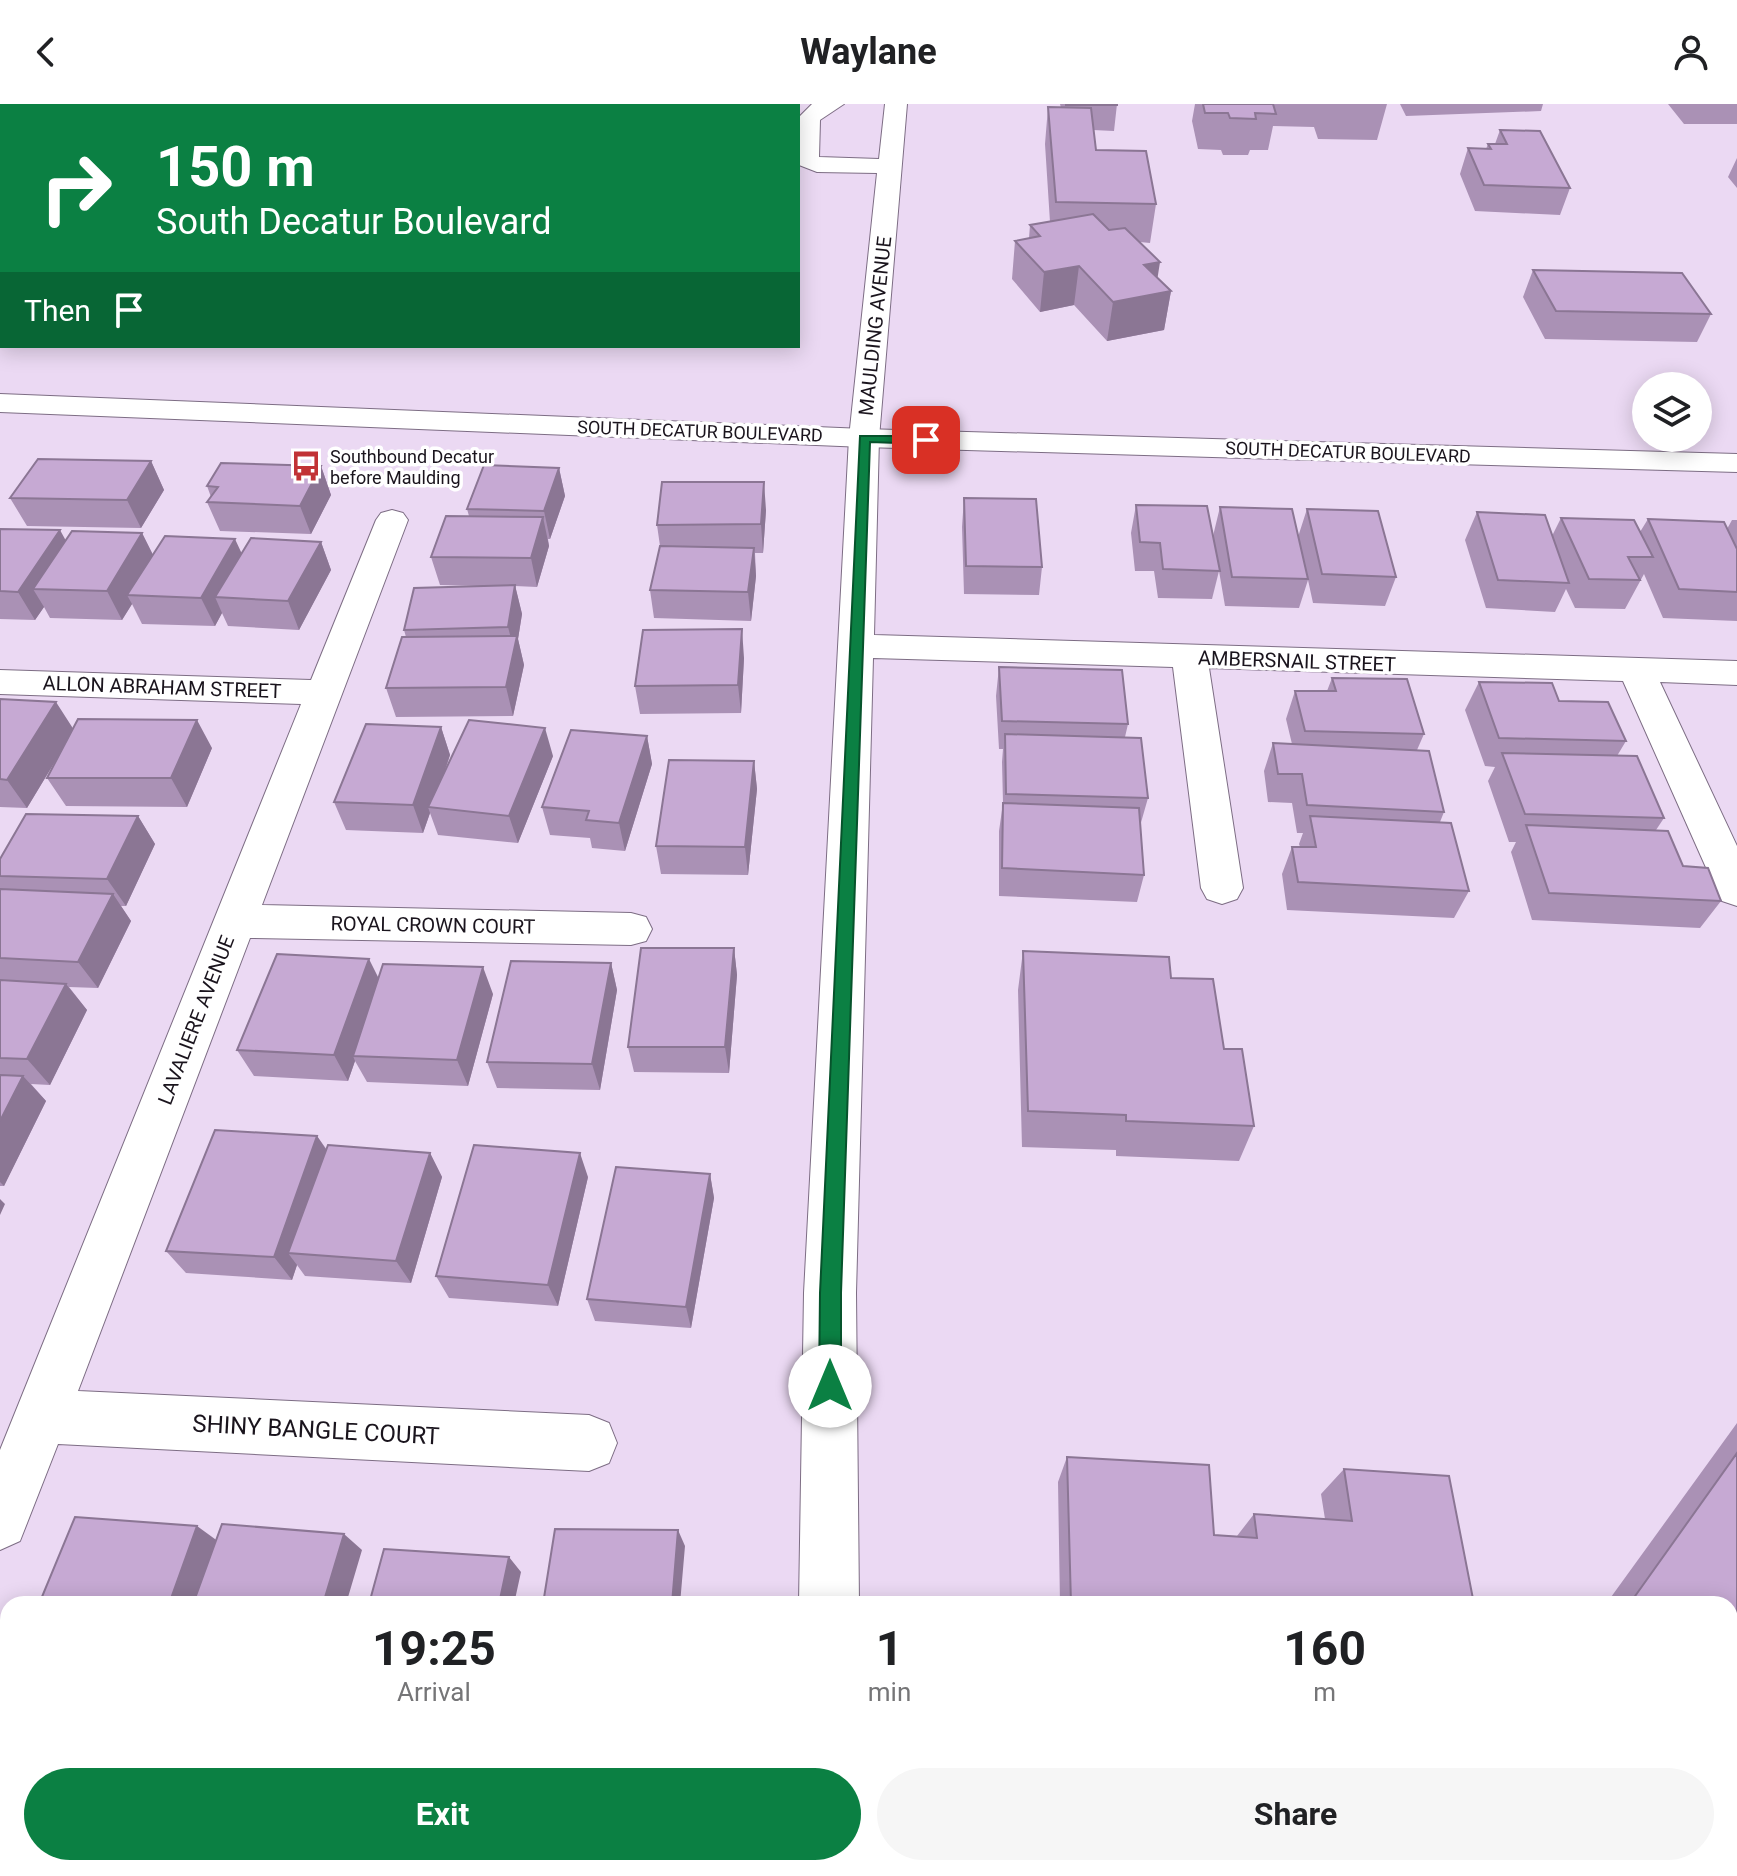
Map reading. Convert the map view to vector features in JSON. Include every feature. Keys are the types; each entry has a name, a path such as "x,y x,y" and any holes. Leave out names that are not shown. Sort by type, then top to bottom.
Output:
{"street":[{"path":"833,104 809,118 807,160 817,165 892,166"},
{"name":"MAULDING AVENUE","path":"829,1596 830,1293 864,438 896,104"},
{"name":"SOUTH DECATUR BOULEVARD","path":"0,403 864,438 1737,463"},
{"name":"LAVALIERE AVENUE","path":"0,1521 392,520"},
{"name":"AMBERSNAIL STREET","path":"857,646 1737,673"},
{"path":"1190,658 1222,888"},
{"path":"1636,670 1737,890"},
{"name":"ALLON ABRAHAM STREET","path":"0,682 324,693"},
{"name":"ROYAL CROWN COURT","path":"235,921 631,929"},
{"name":"SHINY BANGLE COURT","path":"43,1416 589,1443"}],"building":[{"path":"1117,104 1117,105 1066,105"},
{"path":"1203,104 1273,104 1276,114 1255,113 1256,119 1230,118 1228,113 1205,113"},
{"path":"1048,107 1091,108 1096,150 1146,151 1156,204 1056,202"},
{"path":"1500,130 1540,131 1570,188 1484,185 1468,148 1491,149 1488,144 1507,144"},
{"path":"1093,214 1109,230 1125,228 1160,262 1144,265 1171,291 1113,302 1079,266 1044,272 1015,241 1040,236 1030,225"},
{"path":"1533,270 1682,273 1711,314 1556,311"},
{"path":"38,459 151,461 127,500 10,498"},
{"path":"221,463 321,466 300,506 207,502 218,487 207,486"},
{"path":"484,465 559,468 544,511 467,509"},
{"path":"662,482 764,482 761,524 657,525"},
{"path":"964,498 1036,499 1042,567 966,566"},
{"path":"1136,505 1207,506 1220,571 1163,569 1160,543 1140,542"},
{"path":"1220,507 1292,509 1308,579 1232,577"},
{"path":"1307,509 1378,511 1396,577 1322,574"},
{"path":"1477,512 1545,515 1569,583 1498,580"},
{"path":"446,516 543,517 531,558 431,557"},
{"path":"1561,518 1634,520 1653,557 1628,557 1640,580 1589,579"},
{"path":"1648,519 1724,522 1737,549 1737,592 1679,589"},
{"path":"0,529 60,530 18,592 0,591"},
{"path":"72,531 142,533 107,591 33,589"},
{"path":"165,536 235,539 201,598 127,595"},
{"path":"251,538 321,542 288,601 215,597"},
{"path":"660,546 754,548 748,592 650,590"},
{"path":"515,585 508,627 404,630 414,588"},
{"path":"742,629 738,685 635,686 643,630"},
{"path":"517,636 506,687 386,688 402,637"},
{"path":"999,667 1122,670 1128,724 1002,721"},
{"path":"1332,678 1407,679 1424,734 1305,731 1295,691 1336,691"},
{"path":"1479,682 1552,683 1559,701 1608,702 1626,741 1499,738"},
{"path":"0,699 56,702 7,780 0,779"},
{"path":"78,719 197,720 171,778 47,778"},
{"path":"469,720 545,728 509,816 428,807"},
{"path":"366,724 441,727 413,805 334,802"},
{"path":"571,730 647,736 619,823 586,820 589,811 542,807"},
{"path":"1005,734 1141,738 1148,798 1006,794"},
{"path":"1273,743 1429,751 1444,812 1307,805 1302,774 1278,774"},
{"path":"1502,753 1637,756 1664,818 1525,814"},
{"path":"669,760 754,761 745,847 656,846"},
{"path":"1003,803 1139,808 1144,875 1002,868"},
{"path":"26,814 138,816 107,879 0,876 0,859"},
{"path":"1310,816 1451,823 1469,891 1298,882 1292,847 1316,847"},
{"path":"1526,825 1668,831 1683,866 1708,868 1721,901 1549,893"},
{"path":"0,889 113,894 78,962 0,958"},
{"path":"641,948 734,948 725,1047 628,1047"},
{"path":"1023,951 1169,957 1171,978 1213,979 1224,1049 1242,1049 1254,1126 1126,1121 1126,1115 1028,1111"},
{"path":"277,954 369,959 334,1055 237,1050"},
{"path":"511,961 611,963 592,1064 487,1062"},
{"path":"383,964 483,967 457,1060 353,1056"},
{"path":"0,980 66,984 27,1059 0,1058"},
{"path":"0,1075 23,1076 0,1121"},
{"path":"215,1130 317,1136 274,1257 166,1251"},
{"path":"328,1145 430,1153 396,1261 288,1253"},
{"path":"474,1145 580,1153 548,1285 436,1276"},
{"path":"616,1167 710,1174 686,1307 587,1299"},
{"path":"1737,1453 1737,1596 1635,1596"},
{"path":"1067,1457 1209,1465 1214,1535 1257,1538 1254,1514 1352,1521 1344,1469 1449,1476 1472,1596 1071,1596"},
{"path":"75,1517 197,1526 172,1596 42,1596"},
{"path":"222,1524 344,1534 325,1596 196,1596"},
{"path":"555,1529 678,1530 673,1596 544,1596"},
{"path":"384,1549 509,1557 501,1596 371,1596"}],"place":[{"name":"Southbound Decatur before Maulding","path":"306,466"}],"route":[{"path":"830,1386 830,1293 864,438 926,440"}]}
